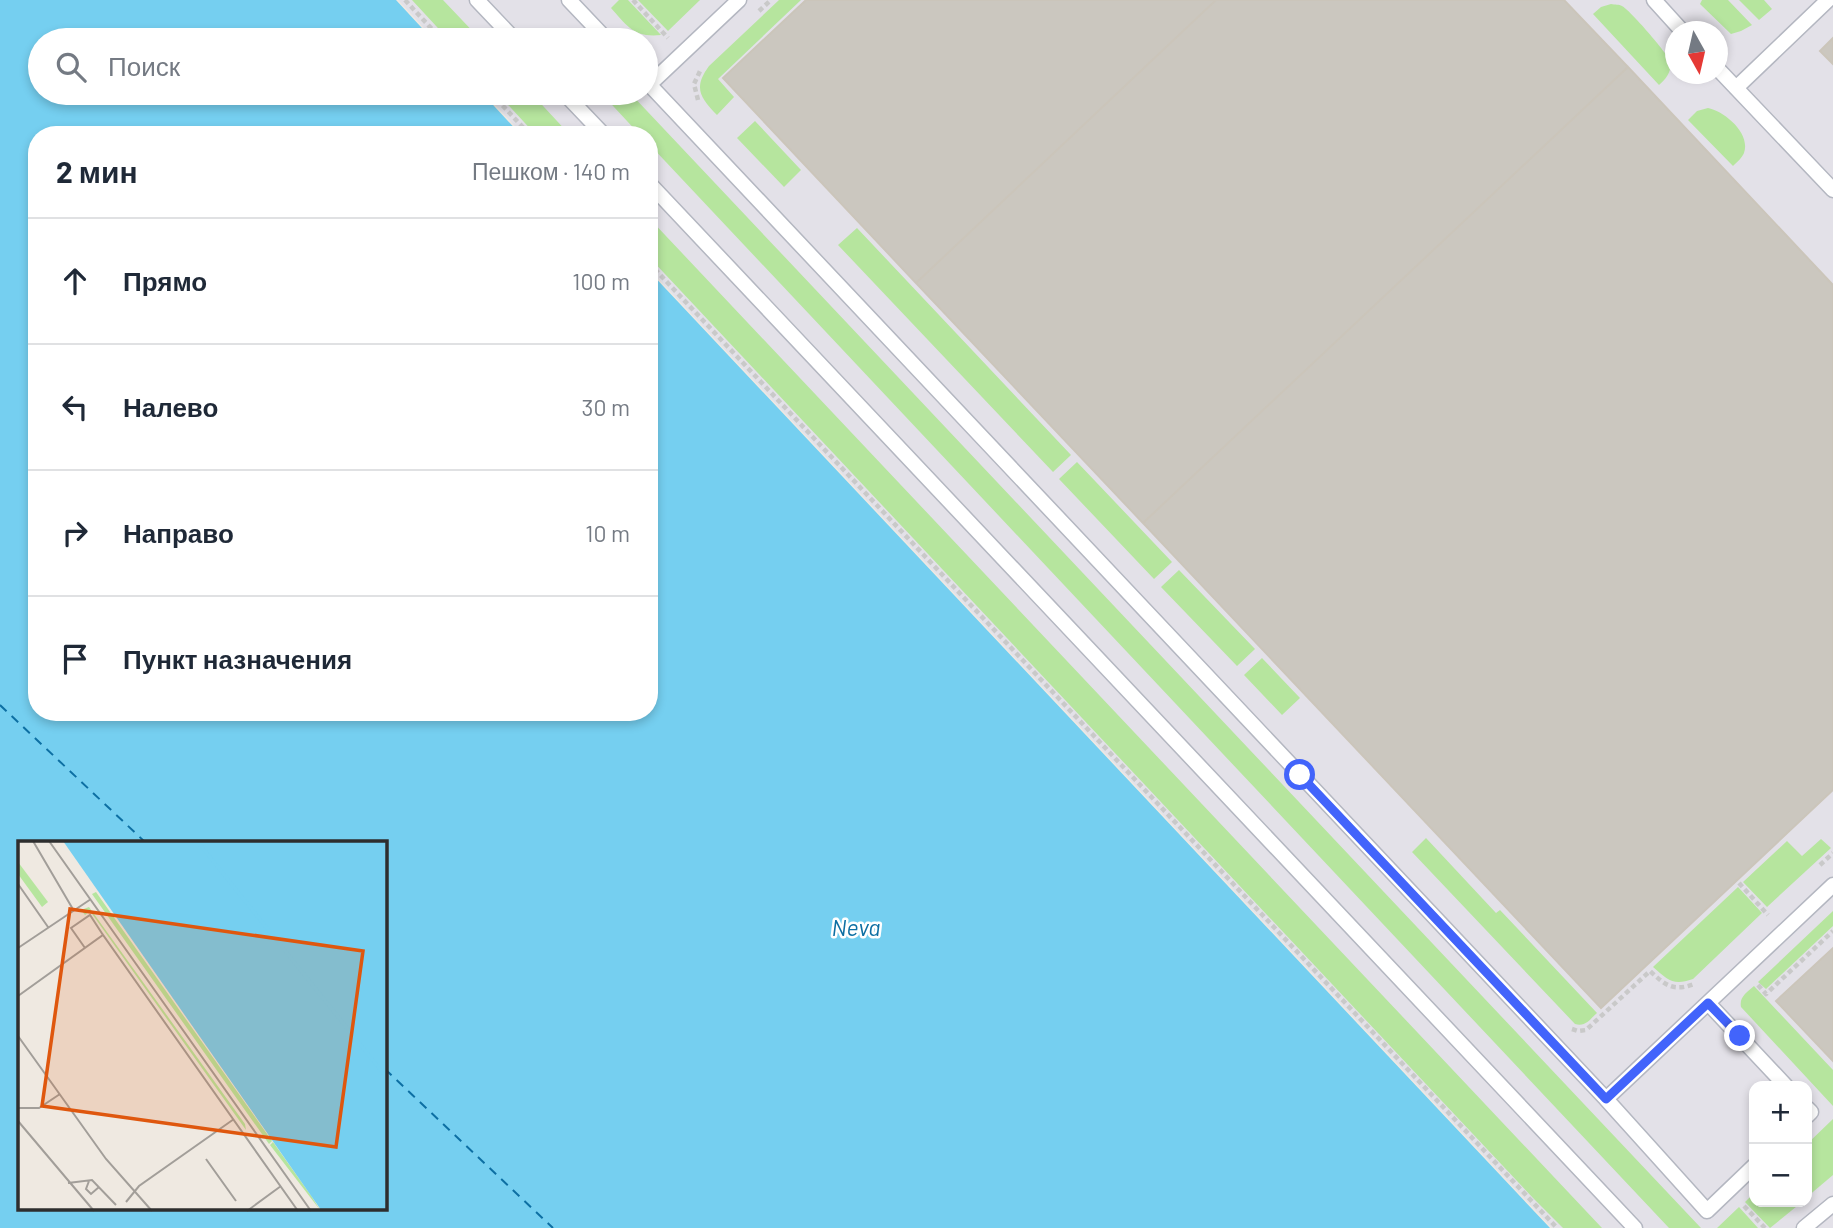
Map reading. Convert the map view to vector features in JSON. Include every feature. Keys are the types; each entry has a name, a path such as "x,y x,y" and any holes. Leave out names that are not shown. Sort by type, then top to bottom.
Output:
{"lane":[{"path":"477,0 504,28"},
{"path":"569,0 596,28"},
{"path":"658,74 739,0"},
{"path":"1654,0 1673,21"},
{"path":"1735,88 1828,0"},
{"path":"1728,80 1833,190"},
{"path":"658,94 1606,1099 1707,1211 1749,1171"},
{"path":"575,105 595,126"},
{"path":"658,193 1635,1228"},
{"path":"1606,1099 1833,884"},
{"path":"1708,1003 1781,1081"},
{"path":"1809,1227 1833,1203"}],"path":[{"path":"405,0 431,28"},
{"path":"752,18 771,0"},
{"path":"699,103 694,84 705,62"},
{"path":"502,105 522,126"},
{"path":"658,273 1558,1228"},
{"path":"1815,871 1833,853"},
{"path":"1739,883 1768,915 1760,922"},
{"path":"1766,994 1833,931"},
{"path":"1572,1029 1586,1030 1650,971 1672,987 1693,985 1702,977"},
{"path":"1729,1189 1765,1228"}],"shaded area":[{"path":"398,0 1833,0 1833,1228 1552,1228 658,279 658,126 515,126 495,105 658,105 658,28 424,28"}],"green space":[{"path":"412,0 443,0 470,28 438,28"},
{"path":"619,0 628,0 654,28 631,28 611,8"},
{"path":"638,0 700,0 668,31"},
{"path":"779,0 801,0 718,79 734,97 717,115 706,103 701,92 704,74 709,66"},
{"path":"1702,0 1728,0 1752,25 1731,34 1728,31 1728,21 1718,21 1700,4"},
{"path":"1739,0 1764,0 1772,9 1759,20"},
{"path":"1621,5 1665,53 1665,79 1659,85 1593,14 1601,7"},
{"path":"508,105 542,105 562,126 528,126"},
{"path":"612,105 641,105 1701,1228 1669,1228 658,154 658,126 632,126"},
{"path":"1708,108 1728,118 1744,138 1744,153 1733,166 1688,120 1697,111"},
{"path":"755,121 801,170 784,187 737,138"},
{"path":"658,228 1602,1228 1563,1228 658,267"},
{"path":"857,228 1071,455 1053,472 838,245"},
{"path":"1077,462 1172,562 1154,579 1059,479"},
{"path":"1179,570 1255,649 1237,666 1161,587"},
{"path":"1262,658 1300,698 1282,715 1244,675"},
{"path":"1426,838 1496,913 1500,910 1597,1013 1590,1020 1575,1024 1412,852"},
{"path":"1821,839 1831,848 1767,907 1743,882 1787,841 1802,856"},
{"path":"1738,887 1762,913 1693,979 1671,981 1653,967"},
{"path":"1833,911 1833,926 1766,989 1758,982"},
{"path":"1754,986 1833,1070 1833,1106 1741,1007 1746,993"},
{"path":"1833,1119 1833,1175 1812,1193 1812,1144 1812,1139"},
{"path":"1739,1207 1758,1228 1717,1228"},
{"path":"1750,1207 1796,1207 1770,1228"}],"water":[{"name":"Neva","path":"0,0 396,0 422,28 28,28 28,105 493,105 513,126 28,126 28,721 658,721 658,281 1550,1228 0,1228"}],"building":[{"path":"806,0 1216,0 916,283 723,78"},
{"path":"1216,0 1564,0 1628,67 1143,523 916,283"},
{"path":"1833,38 1833,64 1820,51"},
{"path":"1628,67 1833,285 1833,790 1601,1008 1143,523"},
{"path":"1833,948 1833,1061 1776,1001"}],"ferry route":[{"path":"0,705 144,841"},
{"path":"387,1071 553,1228"}],"route":[{"path":"1300,775 1606,1099 1708,1003 1740,1036"}]}
